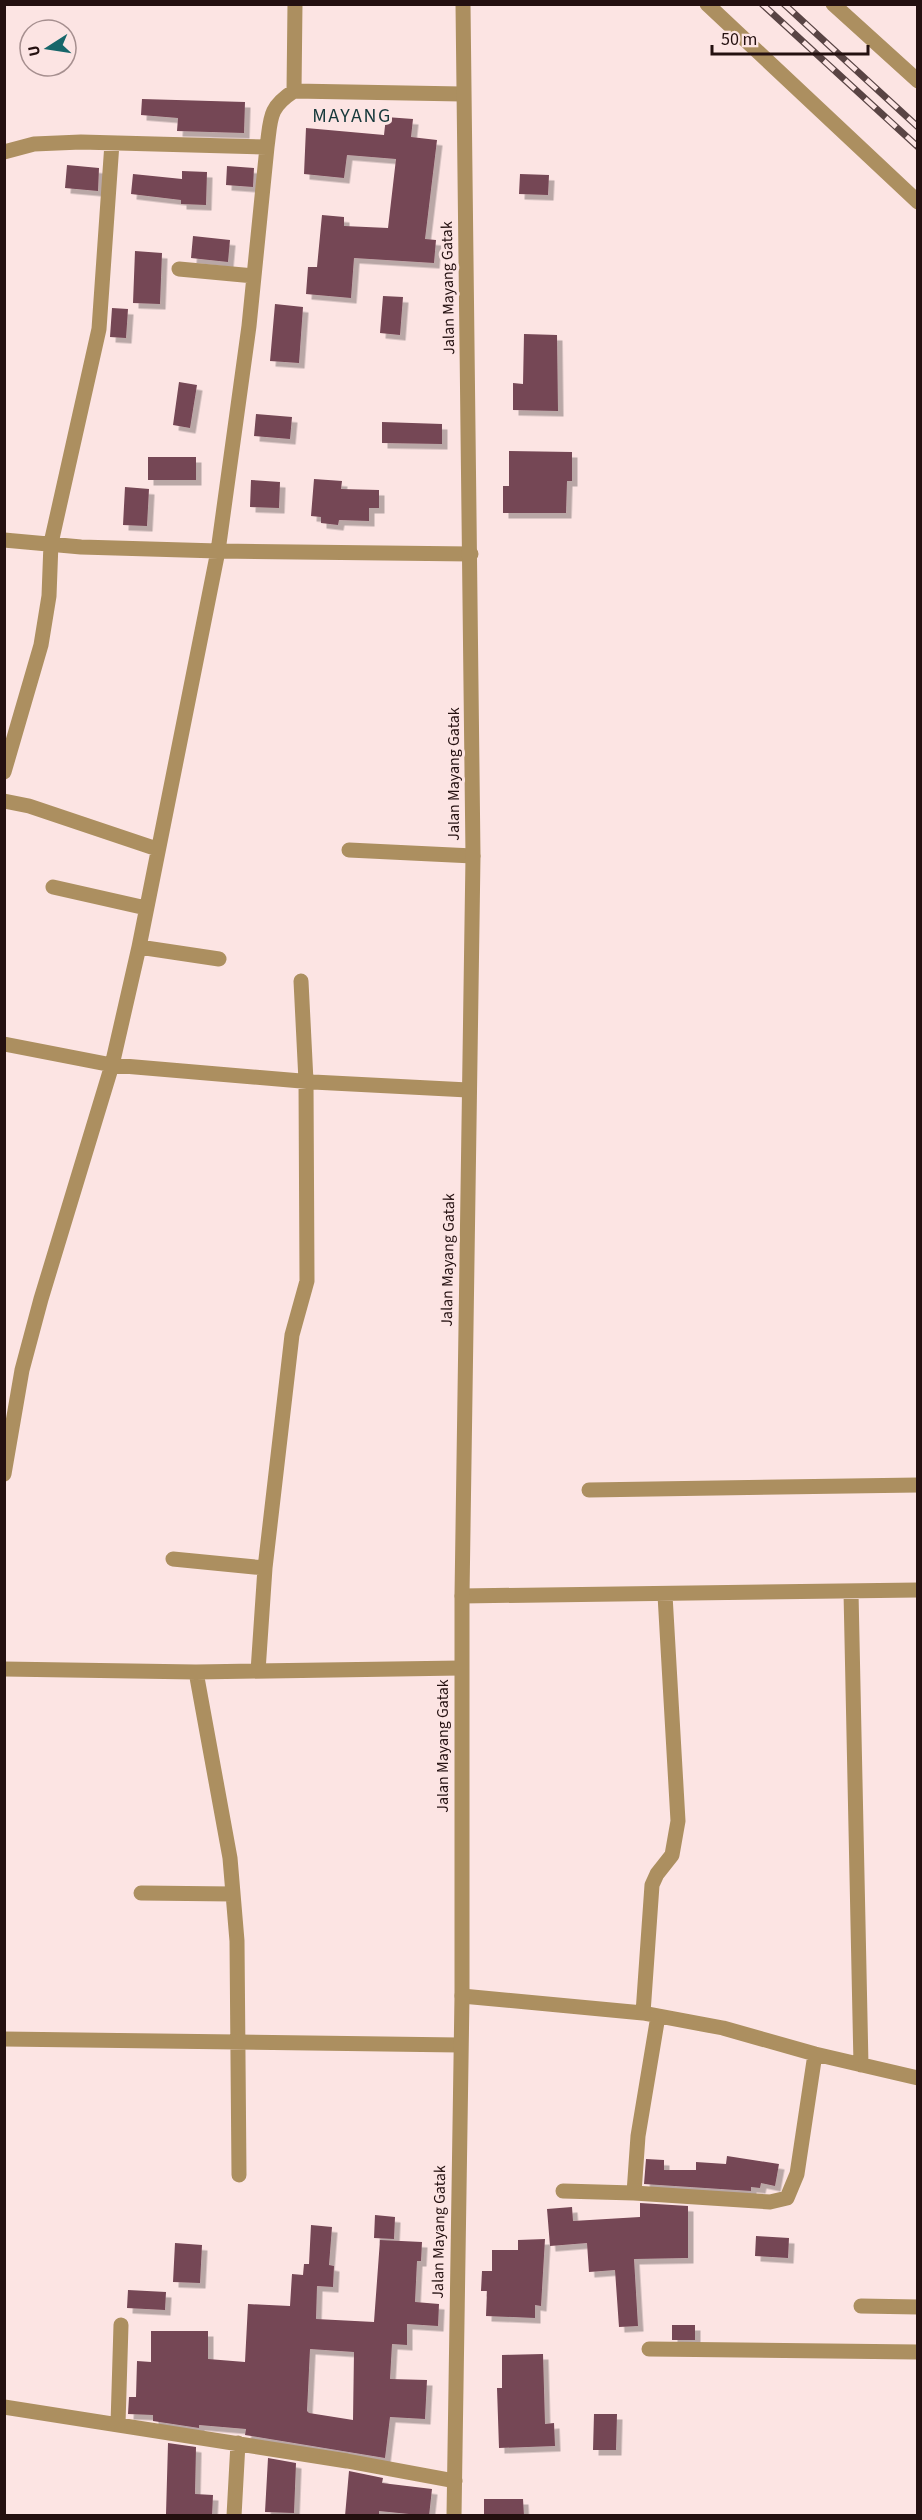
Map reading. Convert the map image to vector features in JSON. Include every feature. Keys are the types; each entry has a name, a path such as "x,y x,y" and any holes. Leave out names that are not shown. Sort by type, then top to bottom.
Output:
{"street":[{"path":"294,91 295,4"},
{"name":"Jalan Mayang Gatak","path":"454,2516 459,2045 462,1996 461,1668 473,856 471,554 462,94 463,4"},
{"path":"707,4 918,202"},
{"path":"833,4 918,81"},
{"path":"4,1474 22,1370 38,1309 112,1065 139,947 156,849 218,551 254,276 271,113 279,101 294,91 462,94"},
{"path":"4,152 34,144 112,143 267,147"},
{"path":"4,772 41,645 49,596 51,543 99,329 112,143"},
{"path":"179,269 254,276"},
{"path":"4,540 81,547 471,554"},
{"path":"4,801 29,806 156,849"},
{"path":"349,850 473,856"},
{"path":"53,887 146,908"},
{"path":"139,947 219,959"},
{"path":"258,1671 265,1568 292,1335 307,1281 306,1081 301,981"},
{"path":"4,1044 112,1065 306,1081 468,1090"},
{"path":"589,1490 918,1485"},
{"path":"173,1559 265,1568"},
{"path":"462,1596 918,1590"},
{"path":"850,1592 861,2065"},
{"path":"633,2193 651,2015 652,1885 654,1878 672,1855 678,1821 665,1595"},
{"path":"4,1669 196,1672 461,1668"},
{"path":"196,1672 222,1812 237,1941 238,2175"},
{"path":"141,1893 233,1894"},
{"path":"462,1996 651,2015 723,2028 815,2054 918,2078"},
{"path":"4,2039 459,2045"},
{"path":"563,2191 770,2202 787,2198 797,2174 815,2054"},
{"path":"861,2306 918,2307"},
{"path":"118,2424 121,2325"},
{"path":"649,2349 918,2352"},
{"path":"4,2407 238,2443 454,2481"},
{"path":"234,2516 238,2443"}],"building":[{"path":"142,99 245,102 244,133 177,131 178,118 141,115"},
{"path":"386,117 413,119 411,137 437,140 425,239 436,240 434,263 354,258 351,298 306,294 308,267 317,267 322,215 344,217 344,226 388,228 396,159 347,155 344,178 304,174 306,128 384,135"},
{"path":"67,165 99,168 98,191 65,188"},
{"path":"227,166 254,168 253,187 226,185"},
{"path":"182,171 207,172 206,205 181,204 181,200 131,194 133,174 182,179"},
{"path":"520,174 549,175 548,195 519,194"},
{"path":"193,236 230,240 228,262 191,258"},
{"path":"135,251 162,253 160,304 133,303"},
{"path":"383,296 403,297 400,335 380,333"},
{"path":"275,304 303,307 299,363 270,361"},
{"path":"112,308 128,309 126,338 110,337"},
{"path":"524,334 557,335 558,411 513,410 513,383 523,384"},
{"path":"179,382 197,385 190,428 173,425"},
{"path":"256,414 292,417 290,439 254,436"},
{"path":"382,422 442,424 442,444 382,443"},
{"path":"509,451 572,452 572,481 567,481 566,513 503,513 503,486 509,486"},
{"path":"148,457 196,457 196,480 148,480"},
{"path":"314,479 342,481 341,489 379,490 379,508 369,508 369,521 339,520 338,525 321,523 321,517 311,516"},
{"path":"251,480 280,482 279,508 250,507"},
{"path":"125,487 149,489 147,526 123,525"},
{"path":"727,2156 779,2164 775,2186 761,2183 760,2188 751,2187 751,2191 644,2184 646,2159 664,2160 664,2170 696,2170 696,2162 726,2164"},
{"path":"640,2203 688,2206 688,2258 634,2259 638,2326 619,2327 615,2270 589,2272 587,2243 550,2246 547,2209 572,2207 573,2221 640,2217"},
{"path":"375,2215 395,2217 394,2239 374,2238"},
{"path":"311,2225 332,2227 329,2265 334,2266 333,2287 317,2286 316,2319 374,2322 380,2240 422,2242 421,2261 417,2261 415,2302 439,2304 438,2326 407,2324 407,2345 392,2344 390,2379 427,2380 425,2419 390,2417 385,2458 245,2435 246,2429 199,2425 199,2428 153,2421 153,2415 128,2414 129,2397 136,2397 137,2361 151,2362 151,2331 208,2331 208,2359 245,2362 248,2304 290,2306 292,2274 303,2275 304,2264 309,2264","holes":["310,2349 354,2352 353,2420 309,2413 307,2411"]},
{"path":"756,2236 789,2238 788,2258 755,2256"},
{"path":"545,2239 541,2306 535,2305 535,2318 486,2316 487,2291 481,2291 482,2271 492,2271 492,2250 518,2250 518,2240"},
{"path":"175,2243 202,2245 200,2283 173,2282"},
{"path":"128,2290 166,2292 165,2310 127,2308"},
{"path":"672,2325 695,2325 695,2340 672,2340"},
{"path":"543,2354 545,2424 554,2423 555,2446 499,2448 497,2388 502,2388 502,2355"},
{"path":"594,2414 617,2414 616,2450 593,2450"},
{"path":"168,2443 196,2447 195,2494 213,2495 212,2516 166,2514"},
{"path":"268,2458 296,2463 294,2513 265,2512"},
{"path":"349,2471 383,2478 382,2483 432,2489 429,2516 379,2511 379,2516 345,2516"},
{"path":"484,2499 523,2499 524,2516 484,2516"}],"railway":[{"path":"762,4 918,147"},
{"path":"784,4 918,127"}],"district":[{"name":"MAYANG","path":"352,116"}]}
